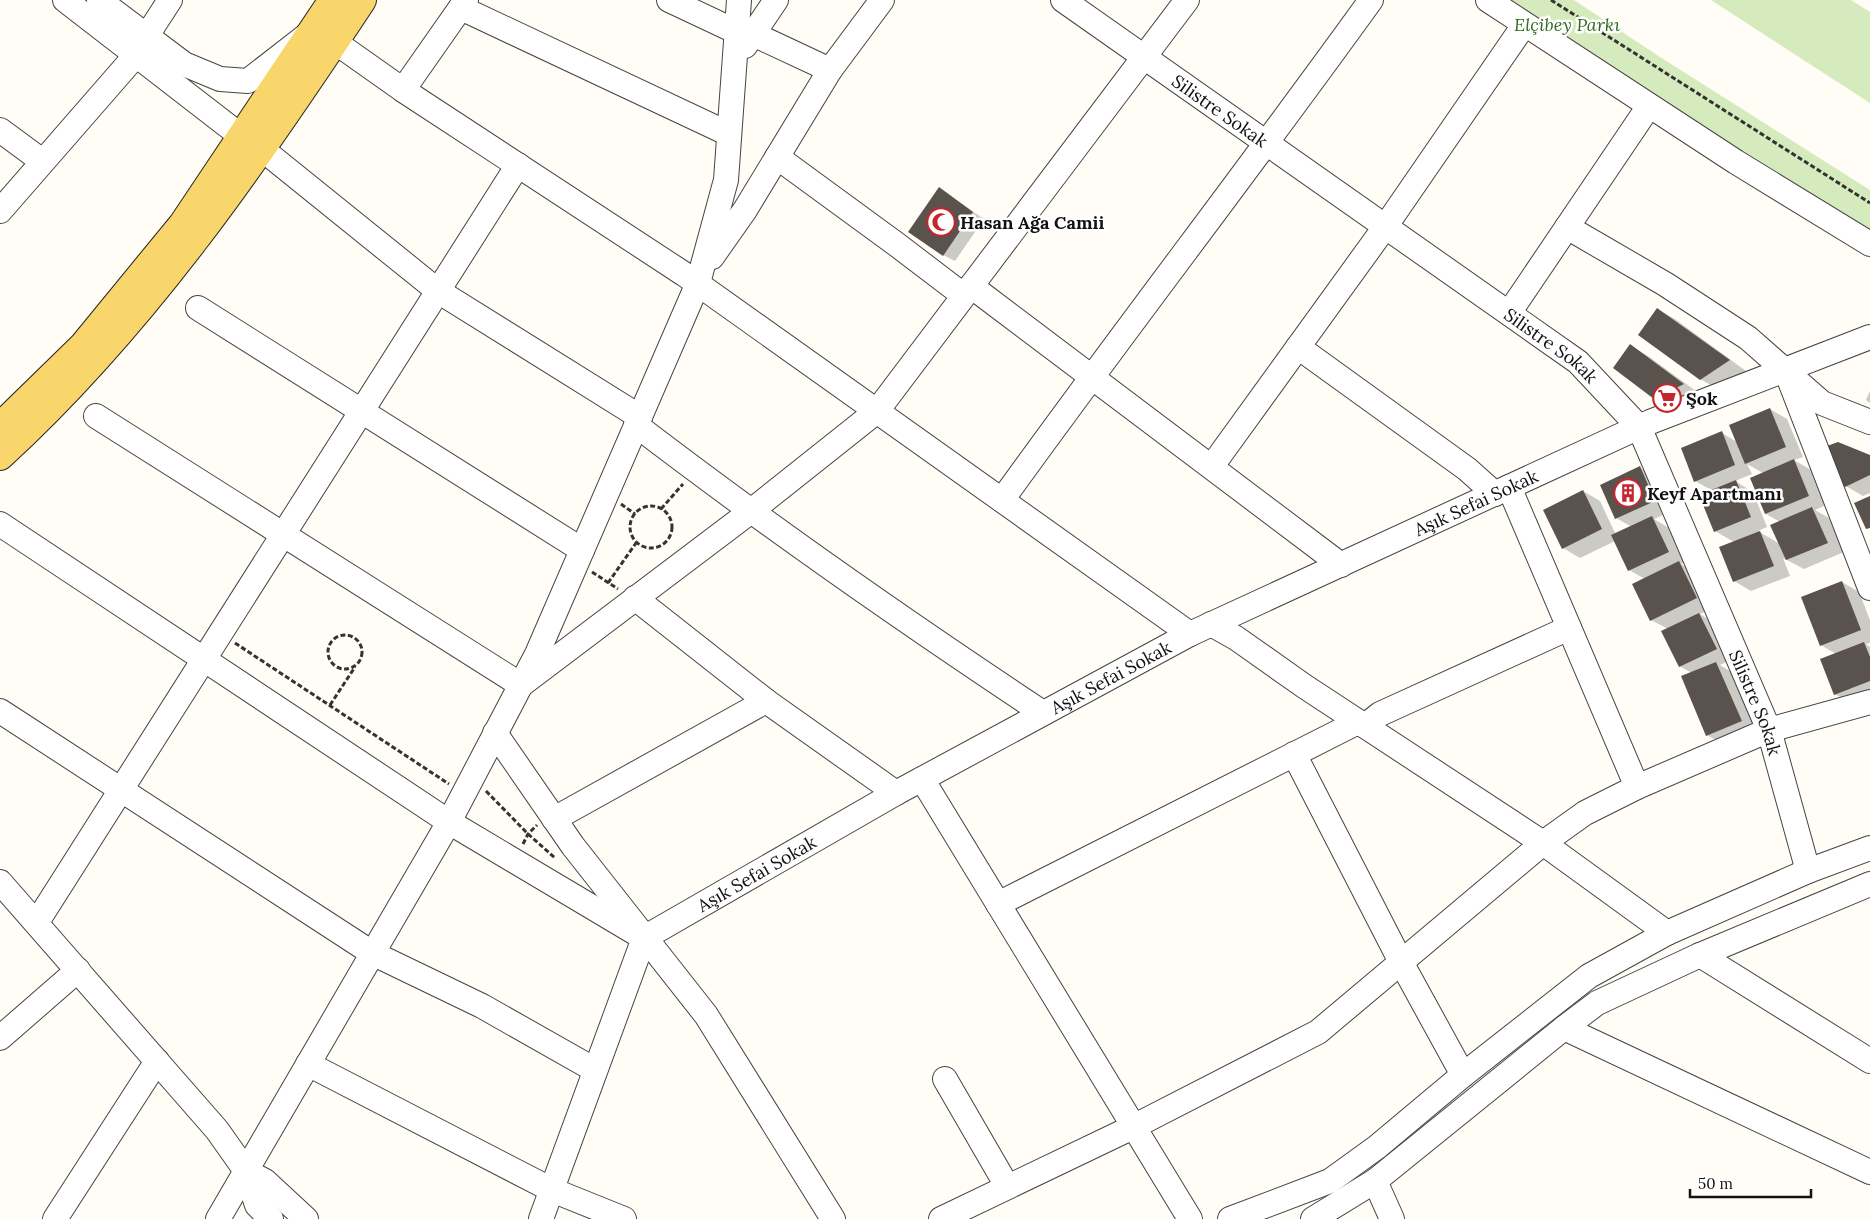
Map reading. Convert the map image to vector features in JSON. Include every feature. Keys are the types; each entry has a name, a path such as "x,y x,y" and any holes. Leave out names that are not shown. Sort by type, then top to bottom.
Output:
{"main road":[{"path":"323,37 332,0"},
{"path":"0,456 37,422 99,358 198,237 323,37 362,0"},
{"path":"0,427 83,346 184,224 255,146"}],"street":[{"path":"65,0 141,46 220,79 248,81 323,37 518,165 699,278 877,411 1002,500 1201,629 1236,638 1362,724 1543,842 1667,933"},
{"path":"99,0 141,46 255,146 438,291 638,421 695,471 750,512 905,621 1043,713"},
{"path":"0,211 141,46 170,0"},
{"path":"669,0 830,70"},
{"path":"739,0 745,33"},
{"path":"218,1219 449,822 537,654 699,278 726,180 734,62 745,33 776,0"},
{"path":"699,278 745,210 830,70 882,0"},
{"name":"Silistre Sokak","path":"1063,0 1578,362 1639,427 1769,730 1808,871"},
{"path":"521,685 750,512 877,411 1142,57 1187,0"},
{"path":"1002,500 1090,376 1267,144 1371,0"},
{"path":"1488,0 1649,106 1870,244"},
{"path":"403,90 464,4 729,134"},
{"path":"1212,466 1385,227 1524,25"},
{"path":"1509,313 1649,106"},
{"path":"0,130 42,161"},
{"path":"777,157 896,244 1090,376 1341,565"},
{"path":"37,922 518,165"},
{"path":"1567,227 1664,284 1748,338 1822,403 1870,422"},
{"path":"198,308 361,412 580,556"},
{"name":"Aşık Sefai Sokak","path":"644,938 896,793 1201,629 1639,427 1870,337"},
{"path":"1298,346 1467,468 1502,490 1569,628 1637,787"},
{"path":"1786,370 1870,588"},
{"path":"96,416 284,533 521,685"},
{"path":"0,524 449,822 644,938"},
{"path":"634,599 766,701 896,793"},
{"path":"998,904 1294,754 1569,628"},
{"path":"554,819 766,701"},
{"path":"941,1219 1133,1127 1318,1032 1543,842 1585,813 1637,787 1769,730 1870,702"},
{"path":"0,711 372,953 482,1006 595,1070"},
{"path":"495,733 554,819 644,938 706,1014 833,1219"},
{"path":"1294,754 1401,962 1463,1075"},
{"path":"922,779 1190,1219"},
{"path":"1230,1219 1330,1181 1377,1147 1463,1075 1589,976 1667,933 1808,871 1870,848"},
{"path":"0,882 37,922 217,1130 246,1171 256,1204 271,1219"},
{"path":"1313,1219 1375,1181 1597,1003 1700,955 1870,884"},
{"path":"541,1219 644,938"},
{"path":"1700,955 1870,1061"},
{"path":"0,1038 78,970"},
{"path":"1564,1028 1870,1172"},
{"path":"55,1219 157,1061"},
{"path":"308,1064 552,1190 624,1219"},
{"path":"945,1079 1007,1186"},
{"path":"246,1171 265,1181 306,1219"},
{"path":"1375,1181 1392,1219"}],"path":[{"path":"1551,0 1870,203"},
{"path":"661,509 695,471"},
{"path":"647,507 661,509 671,522 669,539 661,546 652,548 642,547 636,543 630,531 631,520 635,514 647,507"},
{"path":"608,582 636,543"},
{"path":"580,556 608,582 634,599"},
{"path":"220,633 330,705 467,787 491,794 528,834 559,860"},
{"path":"330,705 357,665 363,655 360,643 350,635 344,634 334,638 328,651 331,662 341,669 357,665"}],"green space":[{"name":"Elçibey Parkı","path":"1488,0 1574,0 1660,57 1870,190 1870,244"},
{"path":"1711,0 1851,0 1870,12 1870,103"}],"building":[{"name":"Hasan Ağa Camii","path":"939,187 973,212 943,256 908,232"},
{"path":"1657,308 1730,360 1700,380 1638,335"},
{"path":"1630,344 1684,384 1654,399 1613,368"},
{"path":"1770,408 1786,447 1745,464 1729,425"},
{"path":"1722,431 1735,465 1694,482 1681,448"},
{"path":"1838,442 1870,455 1870,475 1845,487 1841,482 1827,446"},
{"path":"1794,459 1809,496 1765,514 1750,478"},
{"name":"Keyf Apartmanı","path":"1640,466 1655,501 1615,519 1600,485"},
{"path":"1736,480 1751,517 1714,532 1699,495"},
{"path":"1583,490 1602,529 1562,549 1543,510"},
{"path":"1870,496 1870,528 1866,529 1854,503"},
{"path":"1812,507 1828,543 1786,560 1770,525"},
{"path":"1652,516 1669,552 1628,571 1611,535"},
{"path":"1760,531 1774,566 1733,582 1719,547"},
{"path":"1679,561 1697,598 1650,621 1632,584"},
{"path":"1842,581 1861,630 1820,646 1801,597"},
{"path":"1699,613 1717,649 1679,667 1661,631"},
{"path":"1864,642 1870,657 1870,681 1834,695 1820,659"},
{"path":"1716,662 1742,721 1706,736 1681,676"}],"place":[{"name":"Hasan Ağa Camii","path":"941,222"},
{"name":"Şok","path":"1667,398"},
{"name":"Keyf Apartmanı","path":"1628,493"}]}
